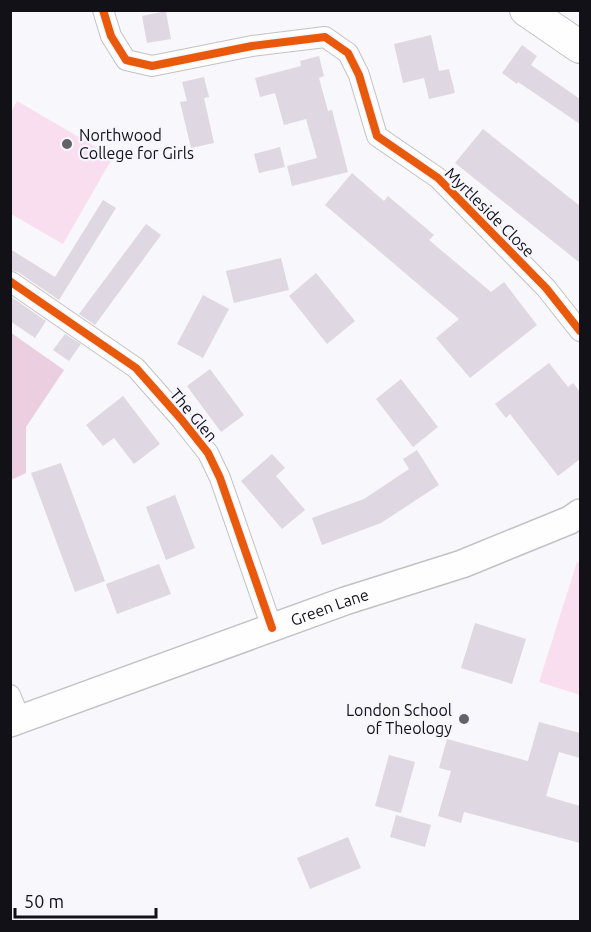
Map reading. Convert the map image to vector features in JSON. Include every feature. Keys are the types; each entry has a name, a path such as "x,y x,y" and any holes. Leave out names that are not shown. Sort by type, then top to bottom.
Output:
{"main road":[{"path":"526,10 580,47"},
{"name":"Green Lane","path":"14,712 462,564 570,520 580,513"}],"street":[{"name":"Myrtleside Close","path":"103,10 111,36 126,60 152,66 252,46 325,37 348,53 359,75 377,136 438,178 546,288 580,331"},
{"name":"The Glen","path":"11,282 136,369 208,453 220,478 272,628"}],"shaded area":[{"path":"17,101 113,157 63,244 11,214 11,112"},
{"path":"10,332 64,370 26,427 26,473 11,480"},
{"path":"577,562 580,563 580,695 539,682"}],"building":[{"path":"166,11 171,39 147,43 142,16"},
{"path":"431,35 439,71 449,69 455,93 429,99 424,78 403,83 394,44"},
{"path":"522,45 537,56 531,65 580,99 580,124 502,73"},
{"path":"319,56 324,76 319,78 328,111 332,110 348,172 292,186 287,166 317,158 306,119 284,125 275,93 260,97 255,78 301,66 300,61"},
{"path":"204,77 209,97 204,98 214,143 191,148 180,102 187,101 182,82"},
{"path":"483,129 580,206 580,263 455,163"},
{"path":"280,147 285,167 259,173 254,154"},
{"path":"352,173 384,201 388,196 434,235 429,240 491,292 504,282 537,325 470,378 436,338 459,319 325,205"},
{"path":"103,200 116,208 59,300 18,272 10,270 10,249 55,277"},
{"path":"146,224 161,235 95,325 79,314"},
{"path":"281,258 289,290 234,303 226,271"},
{"path":"316,273 355,321 327,344 289,296"},
{"path":"203,295 229,309 203,358 177,344"},
{"path":"10,296 46,321 35,338 10,321"},
{"path":"65,334 81,344 69,361 53,350"},
{"path":"549,363 568,387 573,383 580,392 580,459 558,476 510,414 506,418 495,404"},
{"path":"210,369 244,415 221,432 187,386"},
{"path":"401,379 438,427 413,447 376,399"},
{"path":"123,396 160,444 134,464 114,438 103,446 86,425"},
{"path":"417,450 439,485 381,523 322,545 312,518 364,499 409,469 403,459"},
{"path":"272,454 285,468 276,476 305,510 282,529 241,481"},
{"path":"61,463 105,581 75,592 31,473"},
{"path":"175,495 195,548 166,560 146,507"},
{"path":"159,564 171,594 117,614 106,584"},
{"name":"London School of Theology","path":"475,623 526,639 512,684 461,668"},
{"name":"London School of Theology","path":"539,722 580,733 580,758 559,752 546,796 580,806 580,843 464,812 461,823 438,816 451,771 439,768 447,739 528,761"},
{"name":"London School of Theology","path":"389,755 415,762 401,813 375,806"},
{"path":"396,815 431,825 425,847 390,837"},
{"path":"348,837 361,868 310,889 297,858"}],"cycle path":[{"path":"103,10 111,36 126,60 152,66 252,46 325,37 348,53 359,75 377,136 438,178 546,288 580,331"},
{"path":"11,282 136,368 208,453 220,478 272,628"}],"place":[{"name":"Northwood College for Girls","path":"67,144"},
{"name":"London School of Theology","path":"464,719"}]}
